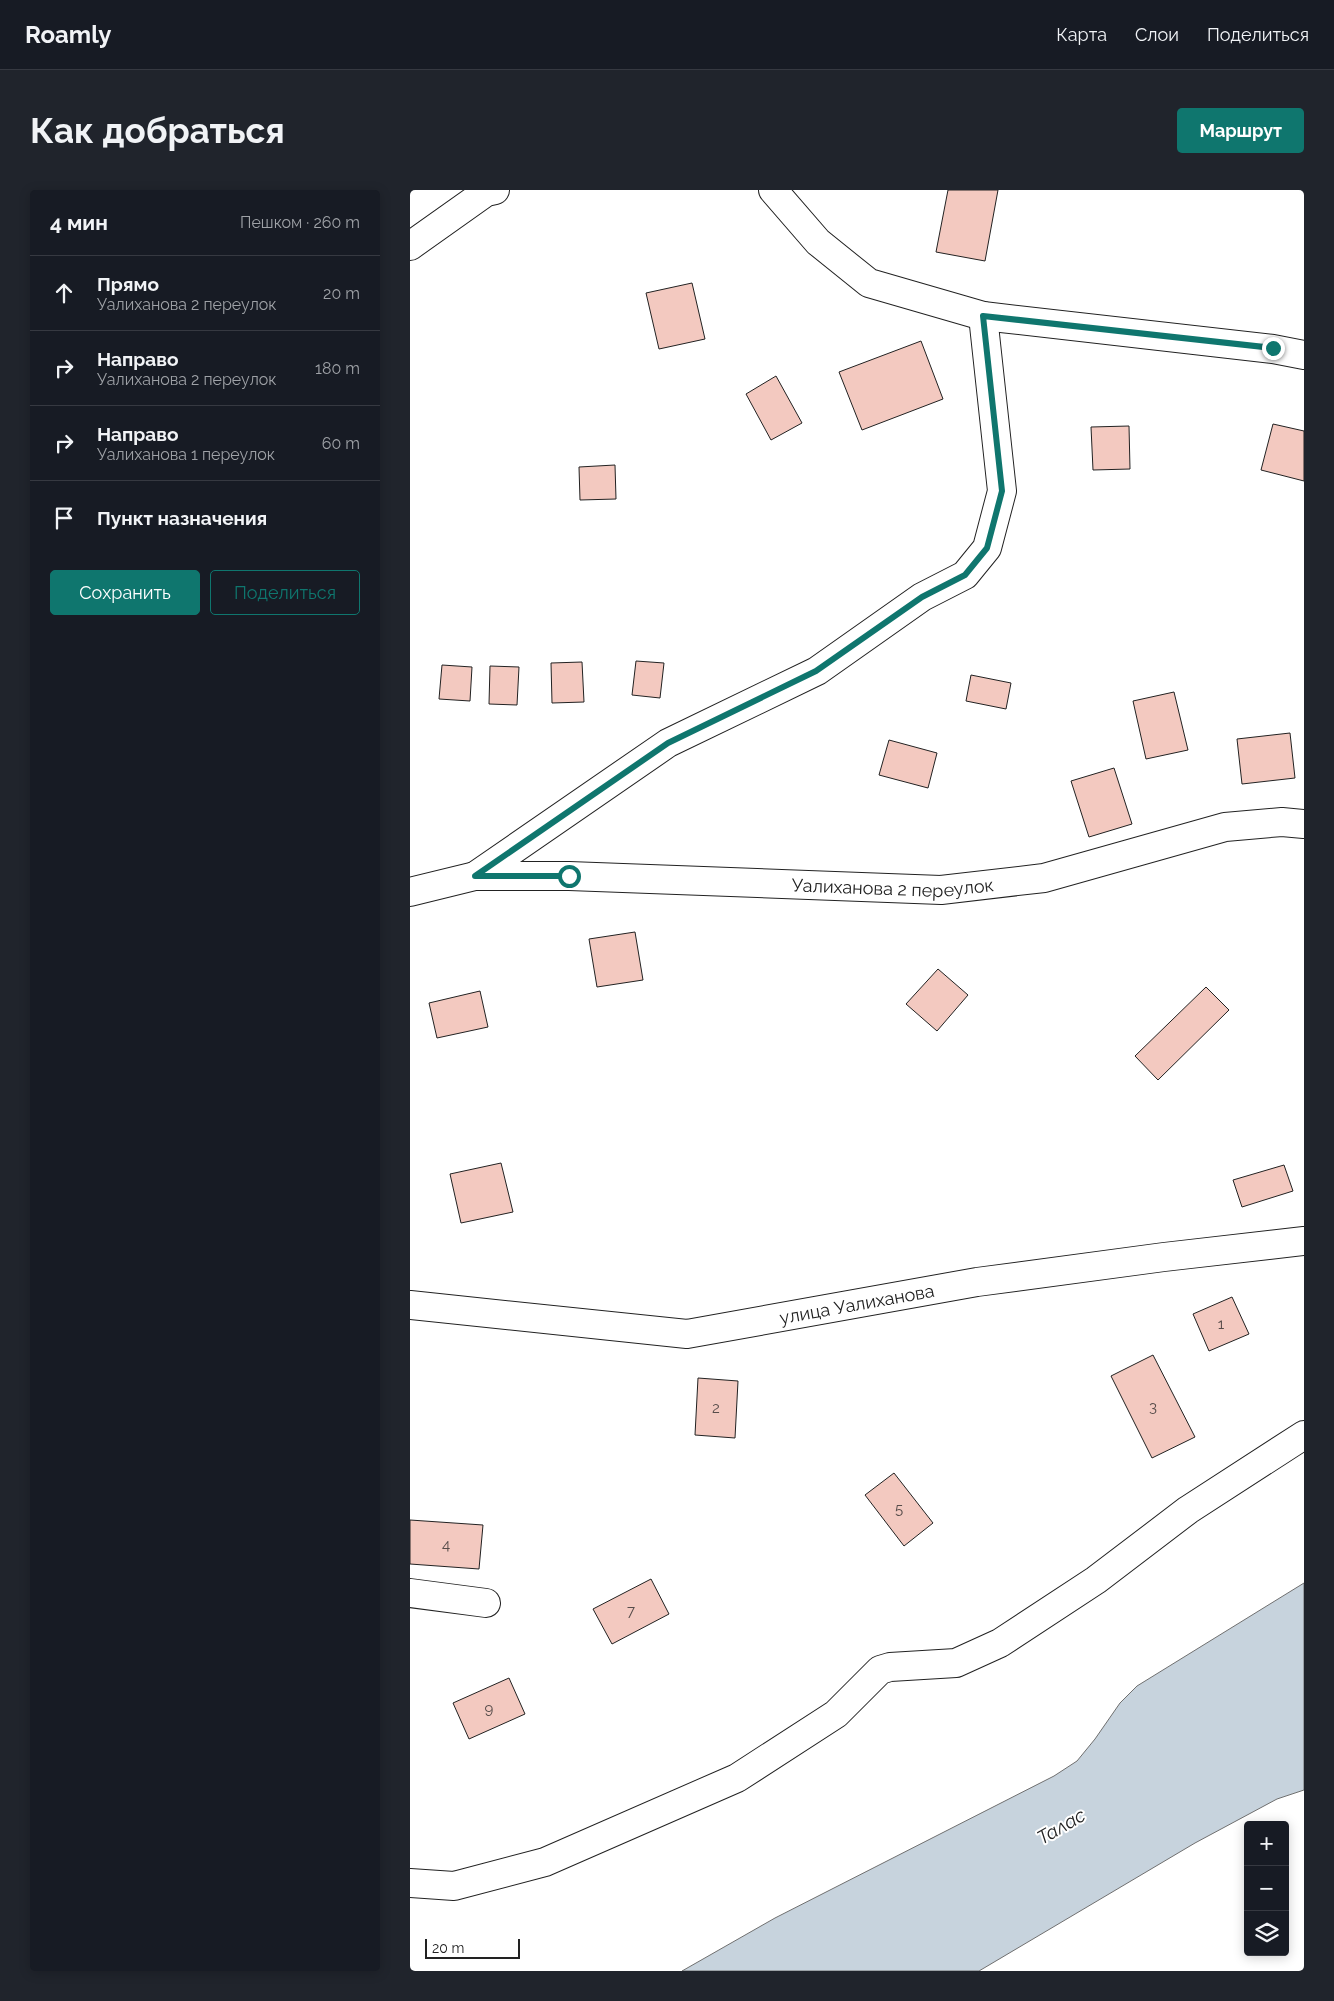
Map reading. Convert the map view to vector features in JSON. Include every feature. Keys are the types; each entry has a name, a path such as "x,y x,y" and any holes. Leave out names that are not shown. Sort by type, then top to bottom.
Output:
{"street":[{"path":"410,246 486,192 495,190"},
{"path":"772,190 818,242 869,283 983,316 1273,348 1304,355"},
{"name":"Уалиханова 2 переулок","path":"475,876 668,743 816,671 922,597 965,575 987,548 1002,491 983,316"},
{"name":"Уалиханова 2 переулок","path":"410,892 475,876 569,876 941,890 1044,878 1225,827 1282,822 1304,824"},
{"name":"улица Уалиханова","path":"410,1305 687,1334 977,1282 1164,1257 1304,1241"},
{"path":"410,1883 454,1886 545,1862 737,1778 836,1714 880,1670 890,1667 956,1663 1000,1643 1096,1580 1188,1510 1304,1435"},
{"path":"410,1593 486,1603"}],"water":[{"name":"Талас","path":"1304,1583 1304,1790 1277,1799 1195,1843 979,1971 682,1971 775,1918 1054,1776 1077,1761 1120,1703 1137,1686"}],"building":[{"path":"948,190 998,190 985,261 936,252"},
{"path":"692,283 705,339 659,349 646,293"},
{"path":"921,341 943,399 862,430 839,372"},
{"path":"776,376 802,423 771,440 746,394"},
{"path":"1273,424 1304,431 1304,481 1261,470"},
{"path":"1129,426 1130,469 1093,470 1091,427"},
{"path":"615,465 616,499 580,500 579,467"},
{"path":"636,661 664,663 660,698 632,695"},
{"path":"582,662 584,702 552,703 551,663"},
{"path":"442,665 472,667 470,701 439,699"},
{"path":"490,666 519,667 517,705 489,704"},
{"path":"971,675 1011,683 1006,709 966,701"},
{"path":"1174,692 1188,750 1146,759 1133,701"},
{"path":"1290,733 1295,778 1242,784 1237,739"},
{"path":"889,740 937,753 928,788 879,775"},
{"path":"1114,768 1132,824 1089,837 1071,781"},
{"path":"635,932 643,980 597,987 589,939"},
{"path":"938,969 968,995 937,1031 906,1004"},
{"path":"1206,987 1229,1010 1158,1080 1135,1056"},
{"path":"480,991 488,1027 437,1038 429,1003"},
{"path":"501,1163 513,1212 461,1223 450,1174"},
{"path":"1284,1165 1293,1191 1242,1207 1233,1180"},
{"path":"1232,1297 1249,1334 1209,1351 1193,1314"},
{"path":"1153,1355 1195,1437 1152,1458 1111,1376"},
{"path":"698,1378 738,1381 735,1438 695,1435"},
{"path":"894,1473 933,1523 904,1546 865,1495"},
{"path":"410,1520 483,1525 479,1569 410,1564"},
{"path":"651,1579 669,1614 612,1644 593,1609"},
{"path":"509,1678 525,1714 469,1739 453,1703"}],"route":[{"path":"569,876 475,876 668,743 816,671 922,597 965,575 987,548 1002,491 983,316 1273,348"}]}
